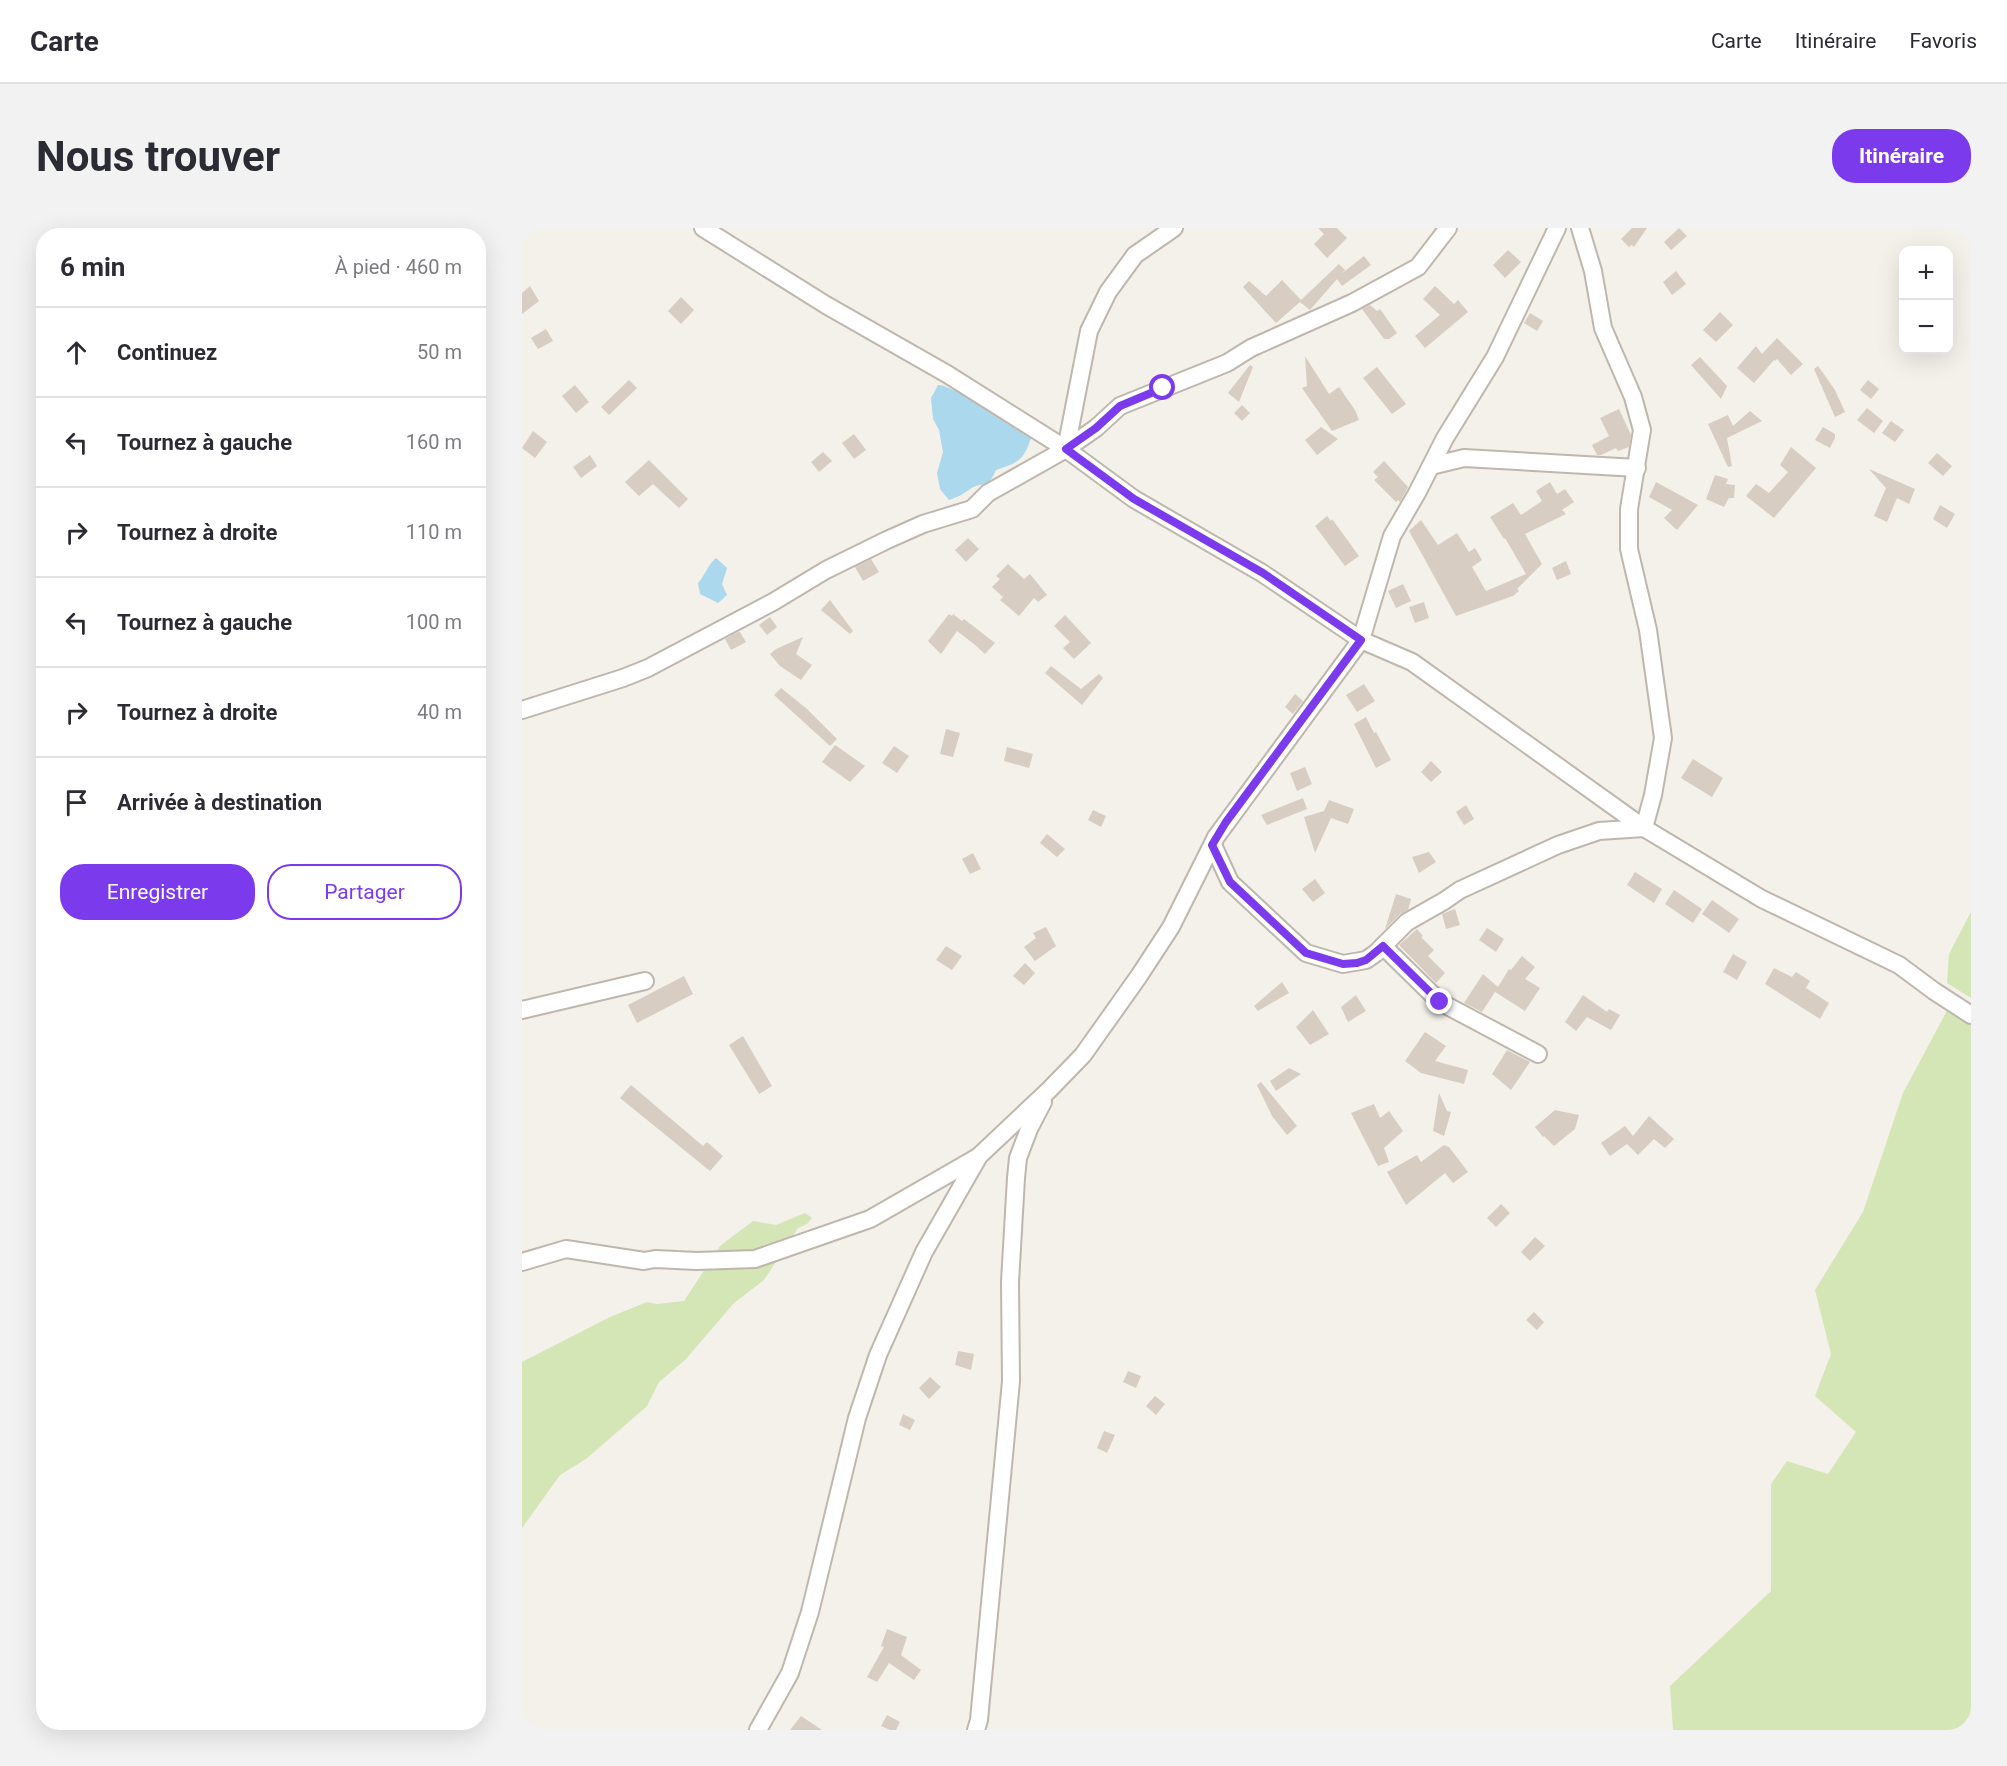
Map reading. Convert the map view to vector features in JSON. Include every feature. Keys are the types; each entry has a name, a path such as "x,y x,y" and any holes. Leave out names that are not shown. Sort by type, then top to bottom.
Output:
{"street":[{"path":"703,228 826,305 947,374 1066,449 1134,499 1263,573 1361,640 1412,662 1644,828 1762,899 1899,965 1934,992 1971,1015"},
{"path":"1066,449 1089,331 1108,292 1135,255 1174,228"},
{"path":"522,710 648,668 773,602 826,570 887,540 923,524 972,509 988,494 1066,449 1096,428 1120,406 1227,363 1251,348 1352,303 1418,267 1448,228"},
{"path":"522,1262 566,1249 644,1261 655,1259 697,1261 755,1259 870,1219 979,1156 1049,1090 1083,1055 1139,976 1171,927 1226,822 1361,640 1392,536 1445,438 1495,357 1557,228"},
{"path":"1580,228 1593,271 1604,328 1633,397 1642,430 1629,509 1630,552 1648,630 1663,738 1653,795 1644,828"},
{"path":"1431,465 1464,458 1637,468"},
{"path":"1212,845 1230,882 1306,953 1343,964 1366,960 1407,922 1460,890 1539,854 1599,831 1644,828"},
{"path":"1383,946 1440,1002 1538,1054"},
{"path":"522,1010 645,981"},
{"path":"976,1730 979,1720 1011,1381 1010,1282 1018,1158 1029,1129 1049,1090"},
{"path":"758,1730 790,1672 810,1612 857,1418 878,1355 924,1252 979,1156"}],"green space":[{"path":"1971,912 1971,998 1947,983 1949,954"},
{"path":"1949,1007 1971,1021 1971,1730 1673,1730 1670,1686 1771,1591 1771,1484 1787,1461 1828,1474 1856,1432 1815,1396 1831,1354 1815,1290 1863,1212 1903,1093"},
{"path":"805,1213 812,1218 807,1224 798,1228 764,1280 734,1303 685,1360 659,1382 647,1406 586,1459 560,1475 522,1528 522,1362 610,1317 647,1302 657,1304 684,1301 720,1246 753,1221 776,1225"}],"water":[{"path":"938,385 958,391 1032,435 1020,459 996,470 988,483 975,486 949,500 940,489 937,473 943,452 939,430 933,419 931,398"},
{"path":"716,558 727,568 722,584 727,595 718,603 700,594 698,583"}],"building":[{"path":"1318,228 1337,228 1347,238 1327,258 1314,244 1324,234"},
{"path":"1632,228 1647,228 1634,247 1632,245 1629,247 1621,239"},
{"path":"1679,228 1687,236 1671,250 1664,242"},
{"path":"1508,250 1521,262 1505,278 1493,265"},
{"path":"1364,256 1371,265 1342,286 1337,279 1310,310 1300,302 1276,323 1243,287 1249,281 1266,296 1282,280 1301,300 1339,264 1345,270 1341,274"},
{"path":"1676,271 1686,284 1672,295 1663,282"},
{"path":"530,286 539,301 522,314 522,293"},
{"path":"1435,286 1454,304 1458,300 1468,312 1425,348 1415,336 1440,315 1423,299"},
{"path":"681,297 694,310 681,324 668,311"},
{"path":"1370,305 1377,311 1380,309 1397,333 1389,339 1384,339 1362,309"},
{"path":"1720,312 1733,325 1716,342 1703,330"},
{"path":"1530,313 1543,321 1537,331 1524,323"},
{"path":"546,329 553,341 538,349 531,338"},
{"path":"1777,338 1803,364 1791,375 1777,359 1774,360 1754,383 1737,368 1756,346 1762,354"},
{"path":"1305,356 1329,394 1339,387 1359,420 1332,431 1302,388 1307,386"},
{"path":"1700,357 1727,386 1721,399 1691,365"},
{"path":"1250,365 1253,367 1239,402 1228,393"},
{"path":"1818,366 1835,390 1845,412 1835,417 1814,369"},
{"path":"1377,367 1406,404 1392,414 1363,378"},
{"path":"629,380 637,388 609,415 601,407"},
{"path":"1868,380 1879,389 1871,399 1860,390"},
{"path":"575,385 589,402 576,413 562,396"},
{"path":"1242,405 1250,413 1242,421 1234,413"},
{"path":"1867,408 1883,421 1874,433 1857,420"},
{"path":"1619,409 1631,435 1629,447 1618,451 1616,448 1597,455 1592,445 1609,436 1600,418"},
{"path":"1750,411 1762,421 1727,438 1732,466 1728,467 1708,424 1728,415 1733,426"},
{"path":"1891,421 1904,430 1895,442 1882,433"},
{"path":"1321,427 1338,439 1317,455 1305,440"},
{"path":"1823,427 1835,434 1830,448 1815,440"},
{"path":"533,431 547,442 535,458 522,448"},
{"path":"854,434 866,450 854,459 842,443"},
{"path":"1791,447 1816,468 1774,518 1746,496 1756,484 1769,493 1788,472 1780,465"},
{"path":"823,452 832,461 819,472 811,462"},
{"path":"1937,453 1952,466 1943,476 1928,463"},
{"path":"590,455 597,466 581,478 573,467"},
{"path":"649,460 688,499 679,508 653,484 639,496 625,482"},
{"path":"1384,461 1408,487 1400,502 1398,500 1396,502 1374,480 1378,477 1373,472"},
{"path":"1869,469 1915,489 1909,504 1897,498 1887,522 1874,516 1886,488"},
{"path":"1715,475 1728,479 1726,484 1735,485 1734,498 1729,498 1724,507 1706,499"},
{"path":"1550,482 1557,494 1565,489 1574,502 1562,510 1566,514 1525,534 1542,564 1513,596 1456,616 1409,531 1421,520 1438,545 1457,533 1469,552 1475,548 1482,560 1472,567 1486,591 1526,574 1490,517 1513,503 1521,515 1542,501 1536,491"},
{"path":"1656,482 1698,505 1677,530 1664,518 1672,510 1649,497"},
{"path":"1940,505 1955,514 1947,528 1933,519"},
{"path":"1327,516 1331,521 1332,519 1359,556 1345,566 1315,526"},
{"path":"968,538 979,549 966,562 955,550"},
{"path":"871,559 879,572 863,581 855,567"},
{"path":"1566,561 1571,574 1557,580 1552,568"},
{"path":"1008,564 1024,579 1030,574 1047,595 1038,602 1034,598 1019,616 1000,600 1003,597 992,587 1000,579 996,576"},
{"path":"1403,584 1411,601 1396,608 1388,591"},
{"path":"830,600 853,631 850,634 821,610"},
{"path":"1424,602 1429,618 1415,623 1409,607"},
{"path":"949,614 952,616 953,614 962,621 964,619 995,643 985,654 957,631 941,654 928,641"},
{"path":"1065,615 1091,643 1074,659 1063,648 1070,642 1054,626"},
{"path":"770,617 777,627 767,635 759,625"},
{"path":"738,632 746,642 731,650 725,639"},
{"path":"803,637 796,654 812,665 801,680 780,666 770,654"},
{"path":"1051,666 1081,689 1099,674 1103,678 1082,705 1045,673"},
{"path":"1364,684 1375,701 1357,712 1346,695"},
{"path":"781,688 807,709 837,739 830,746 774,695"},
{"path":"1295,694 1303,701 1293,714 1285,707"},
{"path":"1366,717 1391,760 1376,768 1354,724"},
{"path":"946,729 960,733 953,757 940,754"},
{"path":"835,745 865,766 850,782 822,762"},
{"path":"894,746 909,756 897,773 882,763"},
{"path":"1007,747 1033,754 1029,768 1004,761"},
{"path":"1693,759 1723,778 1712,797 1681,778"},
{"path":"1431,761 1442,772 1431,782 1421,772"},
{"path":"1305,767 1312,784 1297,791 1290,773"},
{"path":"1303,798 1307,809 1267,825 1261,815"},
{"path":"1329,800 1354,809 1348,824 1331,818 1315,853 1304,817 1324,811"},
{"path":"1466,805 1474,819 1464,825 1456,812"},
{"path":"1093,810 1106,816 1101,827 1088,820"},
{"path":"1047,834 1065,849 1057,857 1040,843"},
{"path":"1429,852 1436,862 1419,873 1412,857"},
{"path":"973,853 981,869 970,874 962,859"},
{"path":"1635,872 1662,889 1654,903 1627,885"},
{"path":"1315,879 1325,893 1313,902 1302,889"},
{"path":"1674,890 1702,909 1693,923 1665,904"},
{"path":"1396,894 1411,899 1408,910 1400,914 1385,929"},
{"path":"1712,900 1739,919 1729,933 1702,914"},
{"path":"1455,909 1460,925 1446,929 1442,914"},
{"path":"1046,927 1056,946 1035,961 1024,947 1036,938 1033,933"},
{"path":"1487,928 1504,939 1496,952 1479,940"},
{"path":"1417,929 1423,936 1421,937 1434,950 1428,956 1445,973 1436,983 1399,945"},
{"path":"946,946 962,956 952,970 936,960"},
{"path":"1733,954 1747,962 1737,980 1723,972"},
{"path":"1522,956 1535,967 1525,979 1540,988 1525,1011 1495,992 1482,1012 1464,1003 1483,974 1498,987 1509,969 1511,970"},
{"path":"1025,963 1035,973 1024,985 1013,976"},
{"path":"1774,968 1792,977 1796,972 1810,981 1806,988 1829,1003 1820,1019 1765,984"},
{"path":"684,976 693,994 637,1023 628,1005"},
{"path":"1282,982 1289,993 1258,1011 1254,1006"},
{"path":"1356,995 1366,1011 1348,1022 1341,1007"},
{"path":"1583,995 1607,1012 1609,1009 1620,1015 1611,1030 1587,1017 1576,1031 1565,1022"},
{"path":"1313,1010 1329,1034 1310,1045 1296,1027"},
{"path":"1425,1032 1446,1046 1435,1061 1468,1070 1464,1084 1421,1073 1405,1061"},
{"path":"743,1036 772,1086 759,1094 729,1045"},
{"path":"1507,1050 1530,1062 1511,1090 1492,1074"},
{"path":"1289,1068 1301,1074 1276,1091 1270,1081"},
{"path":"1261,1082 1297,1126 1287,1135 1272,1116 1257,1085"},
{"path":"631,1085 703,1146 707,1142 723,1156 710,1171 620,1098"},
{"path":"1439,1093 1447,1111 1451,1112 1444,1136 1433,1131"},
{"path":"1374,1104 1380,1118 1389,1111 1403,1131 1384,1148 1389,1162 1378,1166 1351,1113"},
{"path":"1555,1110 1579,1115 1575,1129 1554,1146 1535,1127"},
{"path":"1649,1116 1674,1139 1665,1148 1654,1139 1638,1155 1627,1144 1610,1156 1601,1143 1625,1126 1633,1136"},
{"path":"1444,1145 1449,1147 1468,1172 1453,1183 1445,1173 1406,1205 1387,1172 1417,1155 1421,1162"},
{"path":"1501,1204 1510,1213 1496,1227 1487,1218"},
{"path":"1535,1237 1545,1246 1530,1261 1521,1252"},
{"path":"1534,1312 1544,1322 1537,1330 1526,1320"},
{"path":"958,1351 974,1354 971,1370 955,1365"},
{"path":"1128,1371 1141,1376 1136,1388 1123,1382"},
{"path":"930,1377 941,1387 929,1399 919,1388"},
{"path":"1155,1396 1165,1404 1156,1415 1146,1406"},
{"path":"903,1414 915,1420 910,1430 899,1425"},
{"path":"1104,1431 1115,1435 1107,1453 1097,1448"},
{"path":"887,1629 907,1637 901,1655 921,1670 914,1680 889,1663 877,1682 867,1677 884,1647 881,1646"},
{"path":"887,1715 900,1722 896,1730 881,1726"},
{"path":"801,1716 822,1730 790,1730"}],"route":[{"path":"1163,388 1120,406 1096,428 1066,449 1134,499 1263,573 1361,640 1226,822 1212,845 1230,882 1306,953 1343,964 1357,963 1366,960 1383,946 1440,1002"}]}
